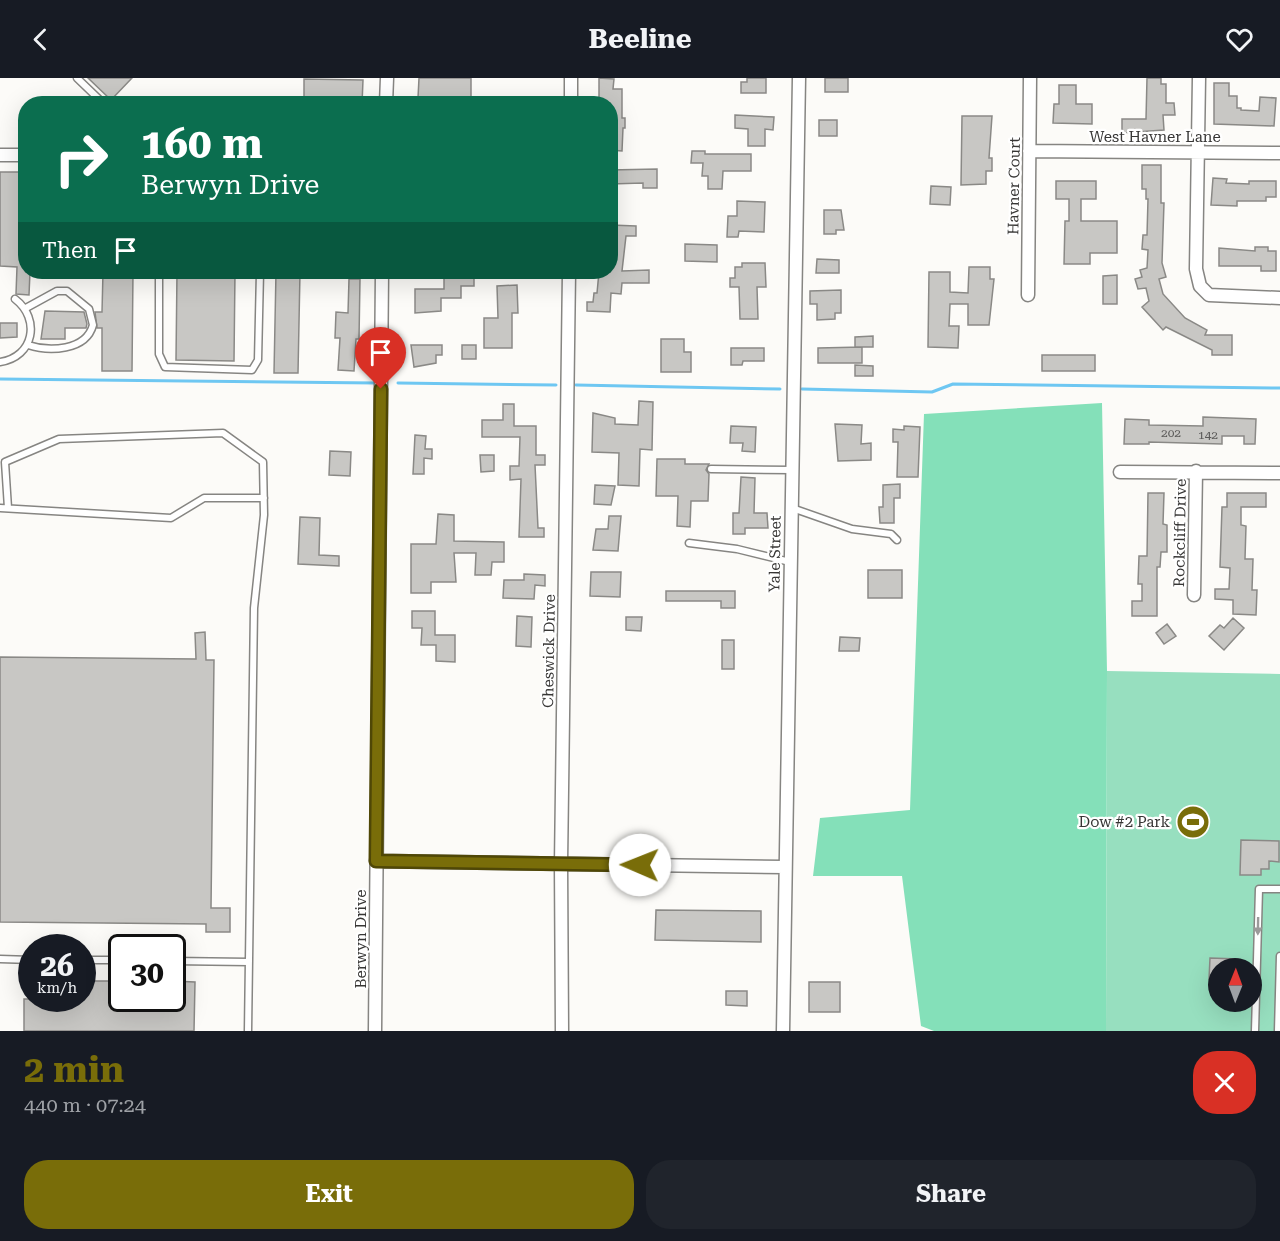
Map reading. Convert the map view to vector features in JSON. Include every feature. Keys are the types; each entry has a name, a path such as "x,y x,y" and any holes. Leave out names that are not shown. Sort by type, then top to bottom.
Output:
{"street":[{"path":"386,96 387,78"},
{"path":"571,78 571,96"},
{"name":"Yale Street","path":"783,1031 799,78"},
{"name":"Havner Court","path":"1028,295 1030,78"},
{"path":"1198,78 1196,269 1200,285 1209,295 1280,298"},
{"name":"West Havner Lane","path":"1029,151 1280,153"},
{"path":"0,155 18,155"},
{"name":"Berwyn Drive","path":"375,1031 382,279"},
{"name":"Cheswick Drive","path":"562,1031 561,864 569,279"},
{"name":"Rockcliff Drive","path":"1194,595 1196,471"},
{"path":"1120,472 1280,473"},
{"path":"376,861 784,867"}],"lane":[{"path":"78,78 96,96"},
{"path":"159,279 159,354 165,367 252,370 258,360 260,279"},
{"path":"26,308 57,291 67,291 88,309 93,325 85,340 76,343 43,350 28,345"},
{"path":"0,362 11,358 28,345 30,318 26,308 15,299"},
{"path":"8,508 5,462 58,439 223,433 263,462 264,498 254,608 248,1031"},
{"path":"711,470 792,471"},
{"path":"0,508 171,518 204,498 264,498"},
{"path":"791,508 852,529 891,534 897,540"},
{"path":"689,543 737,549 790,562"},
{"path":"1255,1031 1259,889 1280,889"},
{"path":"1278,1031 1280,956"},
{"path":"0,960 18,960"},
{"path":"186,961 249,962"}],"green space":[{"path":"1102,403 1107,671 1106,1031 934,1031 921,1026 902,876 813,876 820,818 910,810 924,414"},
{"name":"Dow #2 Park","path":"1107,671 1280,674 1280,1031 1106,1031"}],"building":[{"path":"88,78 132,78 115,96 107,96"},
{"path":"419,78 471,78 471,96 418,96"},
{"path":"599,78 614,79 613,89 622,89 622,118 625,118 625,128 623,128 622,151 618,151 618,96 599,96"},
{"path":"747,78 766,78 766,93 741,93 741,82 747,82"},
{"path":"825,78 848,78 848,92 825,92"},
{"path":"1147,78 1161,78 1161,84 1166,84 1166,103 1174,103 1175,115 1163,115 1164,130 1122,133 1122,119 1146,119"},
{"path":"304,79 363,80 362,96 304,96"},
{"path":"1214,83 1229,83 1229,96 1237,96 1237,108 1241,110 1259,111 1260,97 1276,98 1274,126 1214,124"},
{"path":"1059,85 1076,85 1076,104 1092,104 1092,124 1053,123 1054,104 1059,104"},
{"path":"735,115 774,117 773,130 765,129 765,146 748,146 748,129 735,128"},
{"path":"962,116 992,116 989,158 992,158 992,171 986,171 986,184 961,185"},
{"path":"819,120 837,120 837,136 819,136"},
{"path":"692,151 705,151 705,154 751,154 751,171 723,171 722,189 708,189 708,176 702,176 703,163 691,163"},
{"path":"1142,165 1161,165 1161,203 1164,203 1162,263 1166,277 1159,279 1163,294 1185,318 1207,330 1205,335 1232,335 1232,355 1212,355 1212,350 1166,327 1163,330 1142,307 1149,301 1146,288 1138,289 1135,279 1142,277 1140,270 1147,268 1148,250 1142,249 1143,235 1147,235 1148,199 1146,199 1146,189 1142,189"},
{"path":"657,169 657,188 643,188 643,183 618,184 618,170"},
{"path":"0,172 18,172 18,279 30,279 29,295 16,294 17,267 0,266"},
{"path":"1213,178 1227,179 1226,183 1249,184 1249,181 1276,181 1276,197 1266,197 1266,201 1237,201 1237,206 1211,205"},
{"path":"1056,181 1096,181 1096,199 1081,199 1081,221 1117,221 1117,253 1090,253 1090,264 1064,264 1065,221 1069,221 1069,199 1056,199"},
{"path":"931,186 951,187 950,205 930,204"},
{"path":"737,201 765,202 764,232 739,231 738,237 727,237 728,216 737,216"},
{"path":"824,210 841,210 844,230 836,230 836,234 824,234"},
{"path":"618,225 636,226 636,236 626,236 622,271 649,270 649,283 622,283 621,294 611,293 610,312 587,311 587,302 593,302 594,293 597,293 598,279 618,279"},
{"path":"685,244 717,245 717,262 685,261"},
{"path":"1255,247 1268,247 1268,251 1276,251 1276,271 1261,271 1261,266 1219,266 1219,248 1255,251"},
{"path":"817,259 839,260 839,273 816,273"},
{"path":"742,263 765,263 766,287 757,287 758,319 740,319 739,287 730,287 730,278 735,278 735,267 742,267"},
{"path":"969,267 990,267 990,279 994,279 989,325 968,325 968,304 950,304 949,326 959,326 958,348 928,347 929,272 950,272 950,292 968,293"},
{"path":"1117,275 1117,304 1103,304 1103,276"},
{"path":"103,279 133,279 132,371 102,371 102,328 97,328 95,312 102,312"},
{"path":"177,279 235,279 234,361 176,360"},
{"path":"276,279 300,279 298,373 274,373"},
{"path":"349,279 360,279 359,339 356,339 354,371 338,370 340,338 335,338 336,312 348,313"},
{"path":"444,279 474,279 474,286 461,286 461,298 441,298 441,311 415,313 415,289 444,289"},
{"path":"517,285 518,313 512,313 512,348 484,348 484,318 498,318 497,286"},
{"path":"841,290 841,313 835,313 835,319 817,320 817,304 810,304 810,291"},
{"path":"45,311 84,312 86,328 65,328 65,339 41,339"},
{"path":"0,323 17,323 17,337 0,338"},
{"path":"873,336 873,347 855,347 855,337"},
{"path":"661,339 684,339 684,352 691,352 691,372 661,372"},
{"path":"411,345 442,345 442,355 436,355 436,363 414,367"},
{"path":"462,345 476,345 476,359 462,359"},
{"path":"862,347 862,363 818,363 818,348"},
{"path":"731,348 764,348 764,361 743,361 742,365 731,365"},
{"path":"1042,355 1095,355 1095,371 1042,371"},
{"path":"855,365 873,366 873,376 855,376"},
{"path":"639,401 653,402 652,450 640,449 639,486 618,485 619,453 592,452 593,413 615,418 615,424 638,425"},
{"path":"503,404 514,404 514,426 536,426 536,455 545,455 545,465 535,465 538,528 544,528 544,537 519,537 521,479 510,480 510,466 519,466 520,437 482,437 482,420 503,420"},
{"path":"1203,417 1256,419 1255,444 1244,444 1244,436 1222,436 1222,444 1149,442 1149,444 1124,444 1125,419 1149,420 1149,425 1203,426"},
{"path":"835,424 862,425 861,444 871,443 871,460 838,461"},
{"path":"731,426 756,427 755,452 742,451 743,443 730,443"},
{"path":"904,426 920,427 918,477 897,477 898,442 893,442 893,429 904,430"},
{"path":"415,435 426,436 425,449 432,449 432,459 424,458 424,474 413,474"},
{"path":"330,451 351,452 350,476 329,475"},
{"path":"480,455 494,455 494,471 481,472"},
{"path":"657,459 685,459 685,464 709,464 706,470 709,474 708,501 691,501 690,527 677,526 678,496 656,496"},
{"path":"741,477 755,478 754,513 767,513 768,528 745,528 745,534 733,534 733,513 739,513"},
{"path":"900,484 900,498 894,498 894,523 880,523 879,507 883,507 883,485"},
{"path":"595,485 615,486 611,505 594,504"},
{"path":"1148,493 1164,493 1163,524 1167,525 1167,552 1161,552 1160,567 1157,567 1157,616 1132,616 1132,601 1142,601 1142,584 1138,584 1139,556 1147,556"},
{"path":"1227,493 1266,493 1266,507 1241,507 1241,525 1246,526 1245,559 1253,559 1252,590 1257,590 1256,615 1233,614 1233,600 1215,599 1215,589 1229,589 1230,568 1220,567 1222,507 1227,507"},
{"path":"438,514 454,515 454,541 504,542 504,562 492,562 491,575 475,575 476,553 454,553 456,582 431,582 431,593 411,593 411,544 436,544"},
{"path":"609,516 621,516 618,551 593,550 596,529 608,529"},
{"path":"300,517 320,518 319,555 339,556 339,566 298,564"},
{"path":"868,570 902,570 902,598 868,598"},
{"path":"591,572 621,572 620,597 590,596"},
{"path":"524,574 545,575 545,586 535,585 534,599 503,598 504,580 524,580"},
{"path":"666,591 735,591 735,608 721,608 721,601 666,601"},
{"path":"412,611 435,611 435,635 455,635 455,662 436,661 436,645 421,645 422,628 412,628"},
{"path":"517,616 532,617 531,647 516,646"},
{"path":"626,617 642,617 641,631 626,630"},
{"path":"1233,618 1244,628 1224,650 1209,636 1220,625 1224,628"},
{"path":"1167,624 1176,636 1164,644 1156,633"},
{"path":"205,632 206,660 214,660 211,908 230,908 230,932 206,932 206,924 0,922 0,657 196,659 195,633"},
{"path":"840,637 860,638 859,651 839,651"},
{"path":"722,640 734,640 734,669 722,669"},
{"path":"1241,840 1279,841 1279,862 1269,861 1269,869 1261,869 1261,875 1240,875"},
{"path":"656,910 761,911 761,942 655,940"},
{"path":"96,981 108,981 108,1012 186,1012 186,982 195,982 194,1031 24,1031 24,1012 96,1012"},
{"path":"809,982 840,982 840,1012 809,1012"},
{"path":"726,991 747,991 747,1006 726,1005"}],"waterway":[{"path":"0,379 376,383"},
{"path":"398,383 556,385"},
{"path":"802,389 932,392 953,384 1280,388"},
{"path":"576,385 780,389"}],"place":[{"name":"Dow #2 Park","path":"1193,822"}],"route":[{"path":"381,389 376,861 640,865"}]}
